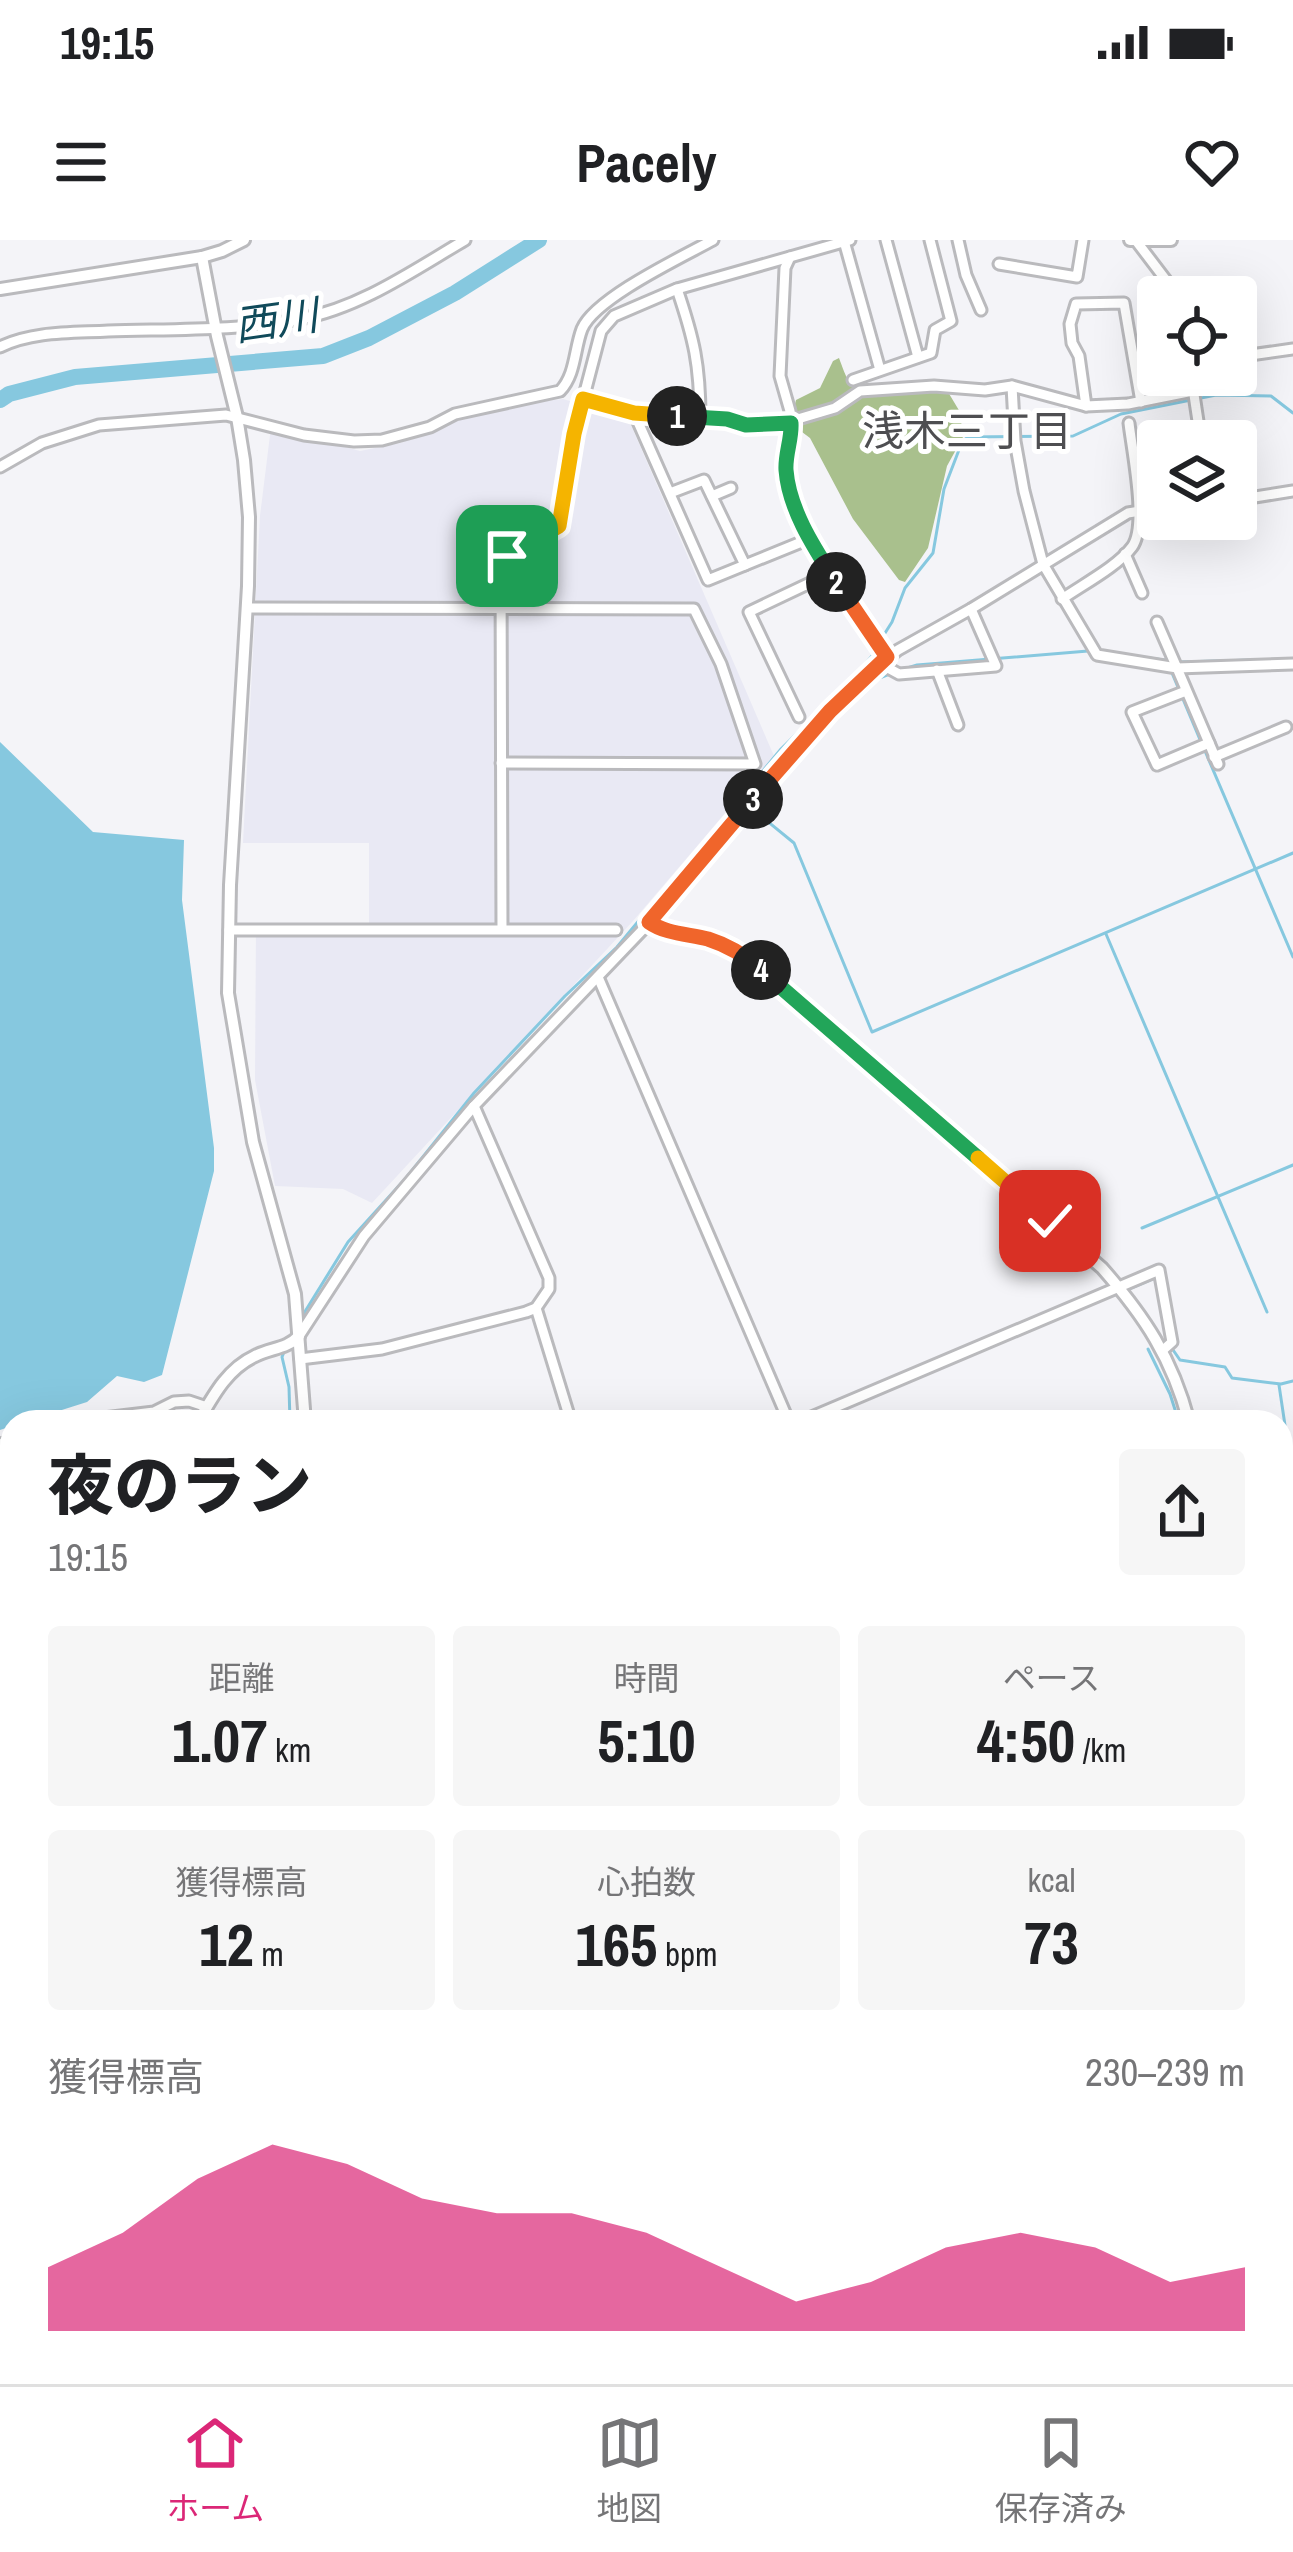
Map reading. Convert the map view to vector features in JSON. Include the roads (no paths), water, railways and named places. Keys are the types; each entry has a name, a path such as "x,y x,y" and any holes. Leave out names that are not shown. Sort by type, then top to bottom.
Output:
{"street":[{"path":"0,289 202,257 244,240"},
{"path":"0,347 63,333 217,332 301,319 386,287 465,240"},
{"path":"0,466 42,442 99,425 236,413 304,435 382,440 430,427 455,414 560,391 568,383 583,326 594,312 713,240"},
{"path":"886,240 919,357"},
{"path":"854,380 931,353 935,330 951,321 930,240"},
{"path":"958,240 981,310"},
{"path":"999,264 1077,277 1083,240"},
{"path":"1133,241 1171,240"},
{"path":"502,929 503,560 559,526 574,434 601,332 614,316 677,289 847,241 880,370"},
{"path":"1133,241 1160,276"},
{"path":"202,257 236,413 249,517 228,993 253,1142 295,1294 304,1410"},
{"path":"790,257 785,268 780,376 791,422 786,468 808,539 899,674 996,666 971,609"},
{"path":"677,289 694,338 700,418"},
{"path":"1086,406 1070,324 1076,304 1124,303 1141,402"},
{"path":"1257,355 1293,351"},
{"path":"583,399 634,413 727,419 746,425 791,422 835,408 860,392 934,386 985,390 1012,386 1086,406 1169,396"},
{"path":"1012,386 1015,441 1043,563 1097,655 1177,668 1293,664"},
{"path":"634,413 708,580 808,539"},
{"path":"1130,423 1137,499"},
{"path":"670,493 704,480 745,565"},
{"path":"712,496 731,488"},
{"path":"1257,496 1293,490"},
{"path":"205,1410 238,1366 291,1345 364,1236 474,1106 649,922 830,711 885,659 1137,510"},
{"path":"1062,599 1125,554 1137,539"},
{"path":"1125,554 1142,593"},
{"path":"799,717 749,612 831,573"},
{"path":"247,608 694,609 722,664 754,764 501,763"},
{"path":"1157,622 1216,760 1286,727"},
{"path":"937,670 958,724"},
{"path":"1186,691 1132,712 1156,765 1209,743"},
{"path":"649,922 658,929 716,941 750,961 1050,1221 1118,1286 1149,1326 1186,1410"},
{"path":"229,930 616,930"},
{"path":"598,977 784,1410"},
{"path":"300,1359 382,1349 536,1308 549,1289 549,1278 474,1106"},
{"path":"828,1410 1160,1270 1172,1342 1163,1350"},
{"path":"536,1308 567,1410"},
{"path":"158,1410 189,1401 207,1407"}],"water":[{"path":"0,742 93,832 184,840 182,900 214,1171 162,1375 144,1382 117,1376 87,1402 62,1410 0,1410"}],"waterway":[{"name":"西川","path":"0,400 75,377 323,356 455,293 539,240"},
{"path":"880,641 905,588 933,553 944,489 968,437 1073,436 1121,414 1216,395 1271,396 1293,413"},
{"path":"301,1318 348,1242 474,1093 617,947 781,749 877,650"},
{"path":"901,670 1088,651"},
{"path":"1098,651 1171,661"},
{"path":"1181,662 1293,659"},
{"path":"867,683 892,673"},
{"path":"1172,673 1201,742"},
{"path":"1205,751 1293,957"},
{"path":"750,807 794,843 872,1032 1293,853"},
{"path":"1106,934 1267,1312"},
{"path":"1142,1228 1293,1165"},
{"path":"1124,1291 1158,1279"},
{"path":"841,1410 1115,1294"},
{"path":"286,1347 282,1357 290,1410"},
{"path":"1171,1347 1180,1360 1225,1367 1232,1378 1293,1381"},
{"path":"1148,1349 1175,1410"},
{"path":"1279,1385 1283,1410"}],"district":[{"name":"浅木三丁目","path":"967,431"}]}
